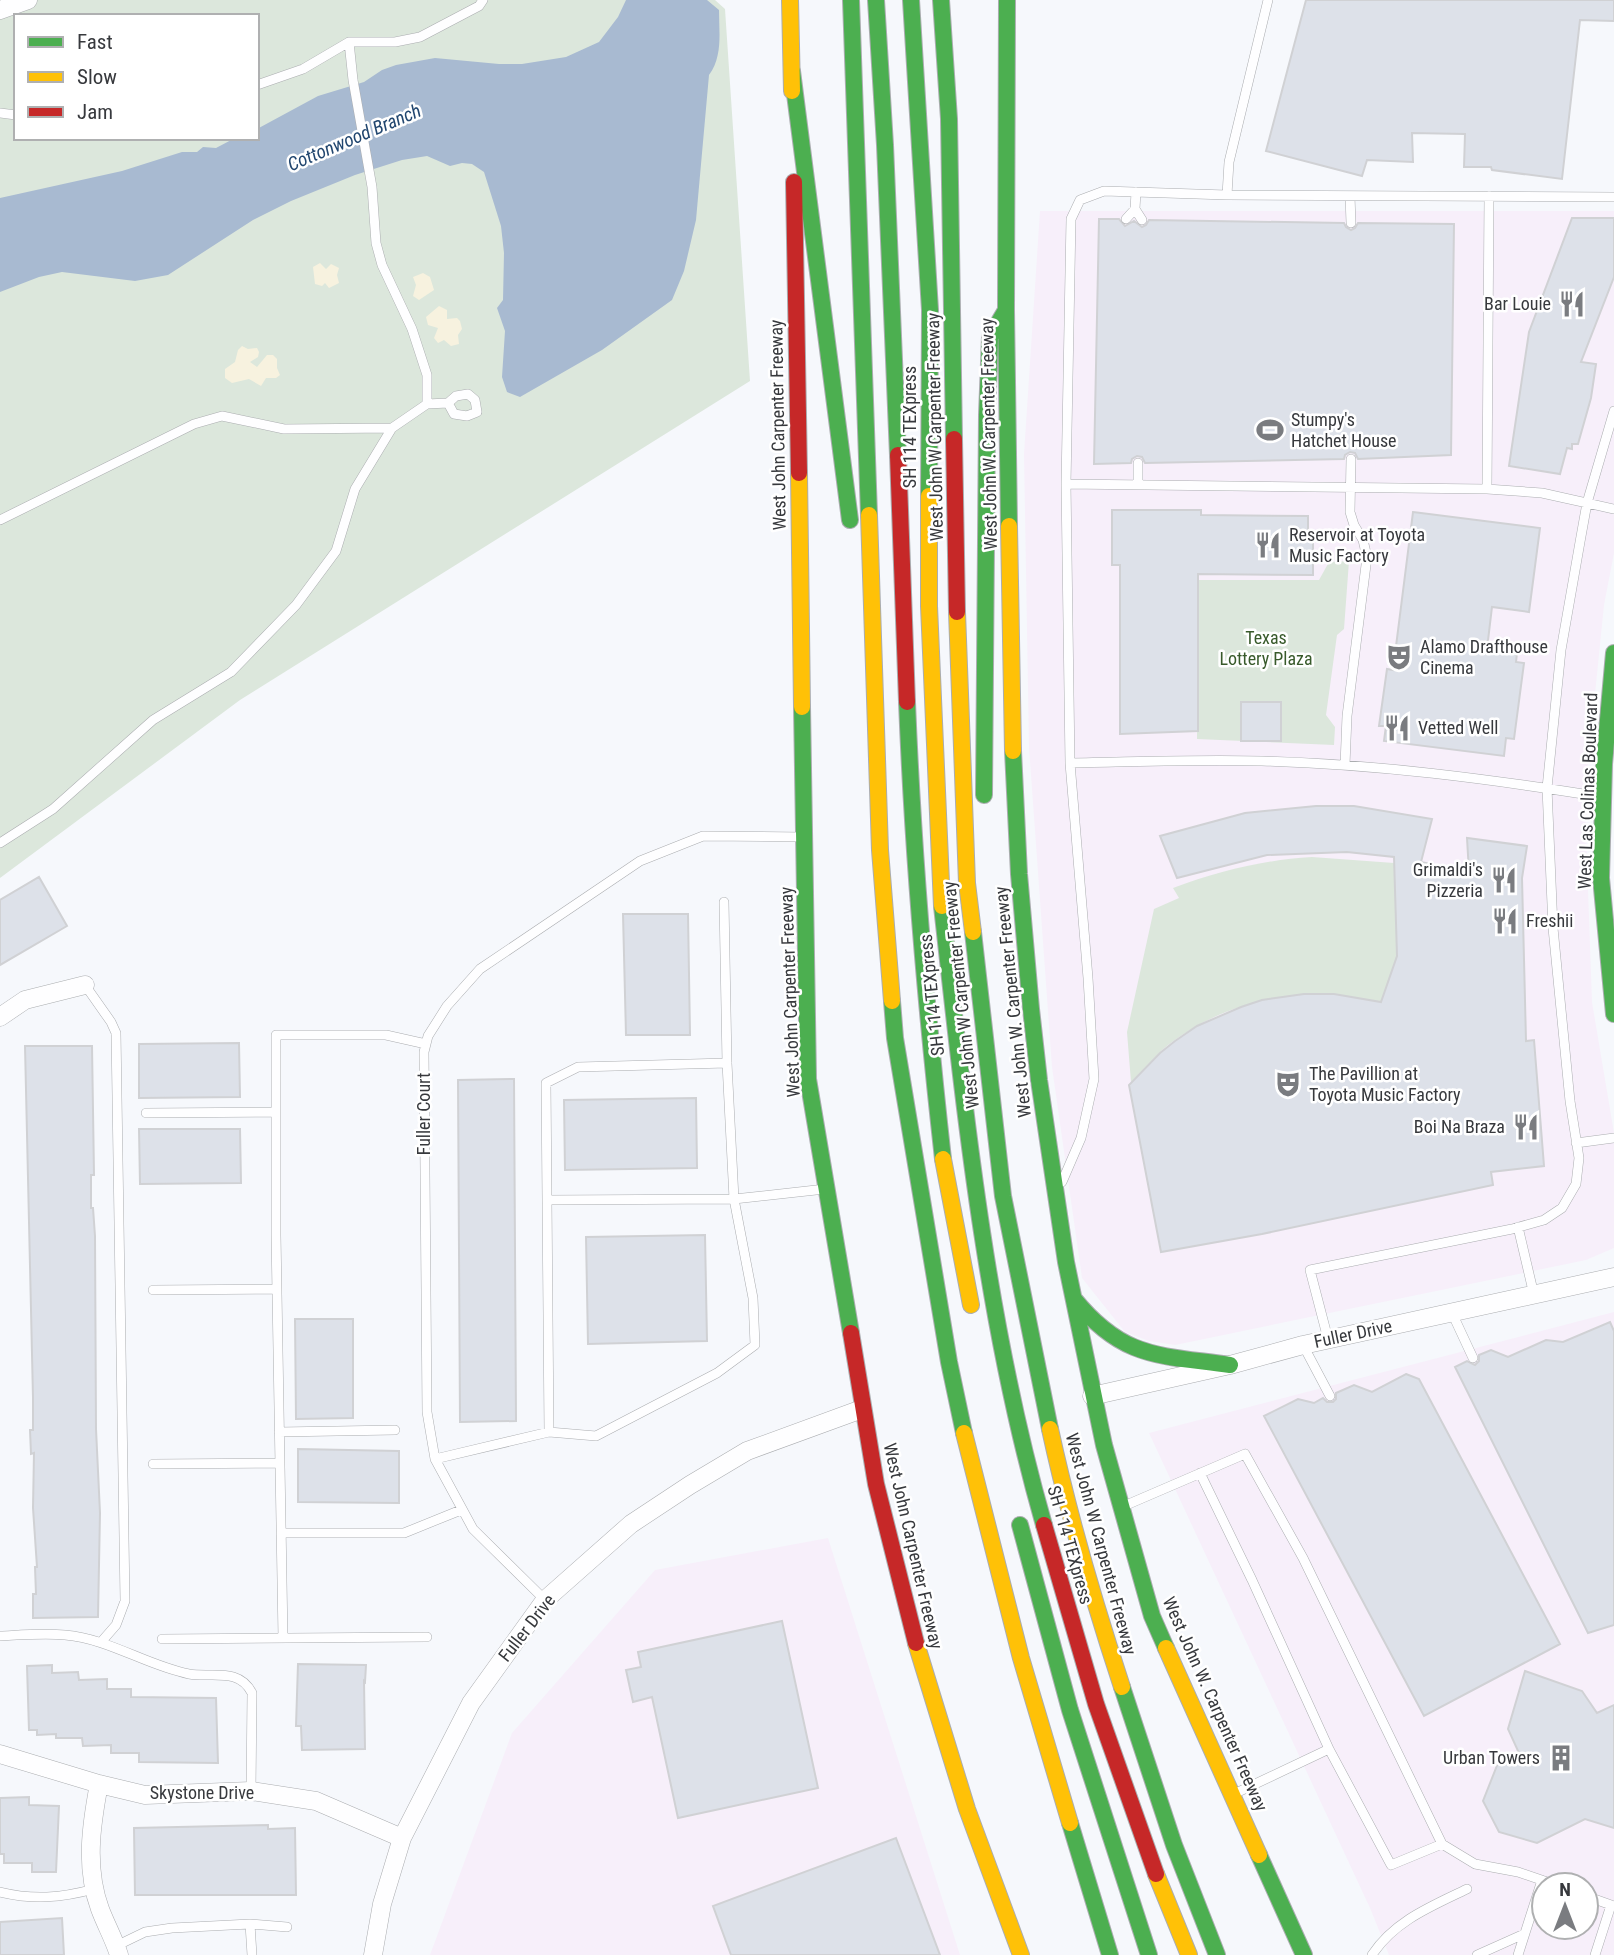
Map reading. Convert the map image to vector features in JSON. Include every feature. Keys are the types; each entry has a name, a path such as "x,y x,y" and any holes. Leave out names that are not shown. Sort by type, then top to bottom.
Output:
{"main road":[{"name":"West John Carpenter Freeway","path":"790,0 808,1079 876,1484 923,1673 967,1809 1021,1955"},
{"path":"851,0 880,850 895,1038 952,1374 970,1460 1028,1679 1110,1955"},
{"name":"SH 114 TEXpress","path":"876,0 891,298 908,773 928,1024 945,1166 974,1319"},
{"name":"SH 114 TEXpress","path":"911,0 930,310 929,606 941,901 970,1163 997,1328 1039,1507 1096,1704 1165,1900 1189,1955"},
{"name":"West John W Carpenter Freeway","path":"941,0 949,119 958,670 970,921 1003,1195 1062,1486 1093,1598 1174,1845 1217,1955"},
{"name":"West John W. Carpenter Freeway","path":"1007,0 1006,310 1012,737 1031,1009 1056,1196 1093,1396 1152,1616 1304,1955"},
{"path":"792,71 875,711"},
{"path":"984,813 990,337 1006,310"},
{"name":"West Las Colinas Boulevard","path":"1614,653 1603,797 1601,878 1614,1014"},
{"path":"970,921 983,882"},
{"path":"1073,1298 1092,1322 1115,1339 1143,1352 1230,1365"},
{"path":"1017,1513 1070,1710 1149,1955"},
{"path":"1019,1714 1028,1679"},
{"path":"1153,1784 1186,1832 1203,1876"}],"street":[{"path":"0,10 28,0"},
{"path":"0,1017 24,1000 85,985"},
{"name":"Fuller Drive","path":"1093,1396 1230,1365 1328,1339 1614,1277"},
{"name":"Fuller Drive","path":"373,1955 382,1904 402,1838 471,1703 545,1600 631,1524 690,1485 747,1451 862,1409"},
{"name":"Skystone Drive","path":"0,1754 145,1795 251,1791 316,1801 402,1838"},
{"path":"99,1784 90,1832 94,1889 118,1950"}],"lane":[{"path":"259,84 303,69 349,42 395,42 420,37 479,6 483,0"},
{"path":"1227,195 1229,162 1268,0"},
{"path":"349,42 372,187 376,243 382,265 412,329 427,375 427,404"},
{"path":"1056,1196 1081,1138 1094,1079 1070,763 1066,484 1070,219 1080,200 1104,191 1227,195 1614,197"},
{"path":"1136,192 1135,209 1142,220"},
{"path":"1350,196 1351,223"},
{"path":"1487,489 1489,196"},
{"path":"1126,219 1135,209"},
{"path":"0,843 54,809 153,720 231,672 296,605 336,551 355,489 392,428 427,404 448,403"},
{"path":"1328,1339 1310,1270 1544,1220 1562,1208 1576,1184 1579,1158 1553,928 1547,788 1561,650 1587,503 1614,411"},
{"path":"0,520 194,424 222,416 284,429 392,428"},
{"path":"1345,765 1347,716 1367,557 1363,540 1350,512 1351,459"},
{"path":"1138,463 1138,485"},
{"path":"1066,484 1487,489 1542,493 1614,509"},
{"path":"1070,763 1261,761 1345,765 1603,797"},
{"name":"Fuller Court","path":"545,1600 473,1529 435,1458 428,1412 426,1357 426,1044 447,1006 480,969 640,861 703,836 805,837"},
{"path":"435,1458 549,1432 596,1436 717,1373 755,1345 753,1298 734,1199 727,1063 724,902"},
{"path":"85,985 116,1033 125,1601 116,1625 102,1641"},
{"path":"283,1638 278,1463 276,1035 386,1035 426,1044"},
{"path":"549,1432 547,1083 578,1067 727,1063"},
{"path":"146,1113 276,1112"},
{"path":"1576,1143 1614,1139"},
{"path":"547,1200 734,1199 801,1194 827,1189"},
{"path":"1517,1227 1534,1295"},
{"path":"153,1290 276,1289"},
{"path":"1452,1312 1473,1358"},
{"path":"1303,1345 1330,1396"},
{"path":"279,1432 396,1430"},
{"path":"1121,1507 1245,1454 1303,1558 1442,1844 1475,1864 1530,1876"},
{"path":"153,1464 278,1463"},
{"path":"1200,1473 1329,1749 1391,1865 1442,1844"},
{"path":"281,1533 404,1533 461,1510"},
{"path":"0,1636 64,1635 102,1641 161,1667 192,1674 235,1676 247,1682 251,1693 251,1791"},
{"path":"162,1639 427,1637"},
{"path":"1234,1794 1329,1749"},
{"path":"0,1892 43,1898 94,1889"},
{"path":"1372,1955 1380,1943 1410,1917 1467,1889"},
{"path":"1595,1955 1613,1905"},
{"path":"1518,1955 1530,1916"},
{"path":"118,1950 145,1932 158,1930 210,1924 287,1927"},
{"path":"250,1924 252,1955"},
{"path":"1477,1955 1524,1934"}],"shaded area":[{"path":"1040,211 1614,211 1614,553 1604,605 1588,763 1586,833 1592,1002 1614,1133 1614,1248 1586,1260 1175,1345 1149,1341 1125,1332 1082,1278 1052,1067 1029,747 1024,454"},
{"path":"1614,1312 1614,1955 1389,1955 1370,1908 1149,1433"},
{"path":"828,1538 960,1955 430,1955 512,1733 655,1570"}],"green space":[{"path":"0,0 715,0 725,9 750,381 240,700 0,878"},
{"name":"Texas Lottery Plaza","path":"1349,561 1344,629 1337,635 1326,715 1335,727 1334,745 1197,739 1198,580 1319,580 1329,562"},
{"path":"1312,857 1394,863 1397,956 1381,1002 1352,997 1293,996 1237,1008 1185,1033 1161,1051 1131,1082 1127,1032 1154,909 1179,898 1173,888 1190,882 1259,864"}],"sand":[{"path":"320,263 326,269 331,264 339,268 339,283 329,288 325,283 322,286 315,284 313,267"},
{"path":"423,273 430,277 434,290 419,300 413,296 416,285 413,277"},
{"path":"439,306 447,310 447,319 457,318 460,321 462,329 458,335 459,344 451,346 444,340 438,343 434,338 438,328 428,325 426,317"},
{"path":"242,346 248,349 257,348 258,357 250,362 257,367 267,355 273,355 277,359 280,375 266,378 261,386 249,379 232,383 225,378 225,369 235,362"}],"water":[{"name":"Cottonwood Branch","path":"626,0 707,0 719,10 719,44 709,75 696,220 684,271 672,300 602,350 520,397 507,392 502,377 505,331 497,308 503,300 504,253 501,226 484,172 472,164 450,166 427,156 402,160 355,175 253,220 168,275 135,281 62,272 39,277 0,292 0,198 122,171 182,152 197,152 203,147 216,148 231,140 259,140 259,128 318,96 364,82 382,70 396,65 435,58 522,64 566,57 599,42 618,17"}],"building":[{"path":"1306,0 1614,0 1614,21 1580,20 1562,179 1492,170 1491,167 1464,167 1465,134 1412,133 1413,162 1367,160 1362,176 1266,151"},
{"path":"1572,218 1614,218 1614,277 1581,362 1596,364 1591,398 1578,444 1572,444 1572,449 1567,448 1560,474 1509,466 1529,332"},
{"path":"1099,219 1119,219 1125,226 1134,221 1142,227 1149,220 1344,223 1351,230 1358,223 1454,224 1451,455 1358,459 1355,453 1350,452 1344,459 1145,463 1142,457 1137,456 1131,463 1094,464"},
{"path":"1112,510 1201,510 1201,515 1308,516 1308,534 1313,534 1313,575 1198,574 1198,731 1120,734 1120,565 1112,565"},
{"path":"1413,512 1540,528 1529,612 1492,607 1487,649 1517,653 1516,662 1524,663 1514,739 1506,738 1504,756 1384,741 1386,726 1379,726 1387,669 1393,670"},
{"path":"1241,702 1281,702 1281,741 1241,741"},
{"path":"1316,806 1354,806 1432,819 1421,862 1469,872 1467,838 1527,846 1522,878 1526,1041 1534,1040 1544,1166 1491,1172 1493,1185 1262,1234 1161,1252 1129,1085 1160,1053 1197,1026 1262,1000 1304,994 1334,994 1381,1002 1397,956 1394,857 1347,852 1267,855 1177,878 1160,836 1245,813"},
{"path":"39,877 67,926 0,965 0,900"},
{"path":"623,914 688,914 690,1035 626,1035"},
{"path":"239,1043 240,1097 139,1098 139,1044"},
{"path":"25,1046 92,1046 94,1175 91,1175 91,1208 95,1236 96,1429 100,1513 98,1617 33,1618 37,1567 33,1508 34,1453 31,1454 30,1430 33,1430 33,1398"},
{"path":"514,1079 516,1421 460,1422 458,1080"},
{"path":"696,1098 697,1168 565,1170 564,1100"},
{"path":"139,1129 240,1129 241,1183 140,1184"},
{"path":"705,1235 707,1341 588,1344 586,1237"},
{"path":"295,1319 353,1319 353,1418 296,1419"},
{"path":"1610,1322 1614,1331 1614,1625 1588,1633 1455,1367 1467,1361 1475,1365 1479,1361 1479,1355 1491,1350 1508,1357 1546,1340 1563,1342"},
{"path":"1406,1374 1419,1379 1560,1644 1424,1716 1264,1416 1298,1399 1314,1403 1323,1398 1327,1402 1333,1402 1336,1393 1354,1385 1372,1392"},
{"path":"298,1449 399,1451 399,1503 298,1502"},
{"path":"782,1621 818,1788 678,1818 652,1697 633,1702 626,1670 641,1667 638,1652"},
{"path":"298,1664 366,1665 365,1749 302,1750 301,1726 296,1726"},
{"path":"52,1665 52,1673 78,1672 79,1680 107,1679 107,1689 131,1689 131,1697 216,1698 218,1763 139,1762 139,1753 111,1753 111,1745 83,1746 82,1738 56,1738 56,1734 37,1735 37,1730 29,1730 27,1666"},
{"name":"Urban Towers","path":"1525,1671 1582,1691 1597,1713 1614,1705 1614,1828 1585,1819 1537,1843 1499,1832 1483,1801 1498,1763 1519,1753 1508,1729"},
{"path":"29,1797 29,1805 59,1806 56,1872 32,1872 32,1863 4,1863 4,1854 0,1854 0,1798"},
{"path":"268,1825 268,1829 295,1828 296,1895 135,1895 134,1828"},
{"path":"896,1838 940,1955 731,1955 713,1906"},
{"path":"62,1918 64,1955 0,1955 0,1922"}],"traffic: fast":[{"path":"851,0 869,515"},
{"path":"876,0 898,455"},
{"path":"911,0 930,310 929,496"},
{"path":"941,0 949,119 954,439"},
{"path":"1007,0 1006,310 1009,526"},
{"path":"792,71 850,520"},
{"path":"984,795 990,337 1006,310"},
{"path":"1614,653 1604,764 1601,878 1614,1014"},
{"path":"907,702 921,931 943,1159"},
{"path":"802,707 808,1079 851,1333"},
{"path":"1013,751 1019,874 1031,1009 1066,1262 1104,1445 1152,1616 1166,1648"},
{"path":"942,906 969,1140 992,1295 1024,1449 1044,1525"},
{"path":"973,932 1003,1196 1050,1429"},
{"path":"892,1001 895,1038 949,1362 964,1433"},
{"path":"1074,1299 1092,1319 1126,1344 1162,1356 1230,1365"},
{"path":"1020,1525 1070,1710 1149,1955"},
{"path":"1122,1687 1174,1845 1217,1955"},
{"path":"1070,1823 1110,1955"},
{"path":"1259,1855 1304,1955"}],"traffic: slow":[{"path":"790,0 792,91"},
{"path":"799,473 802,707"},
{"path":"929,496 929,606 942,906"},
{"path":"869,515 880,850 892,1001"},
{"path":"1009,526 1013,751"},
{"path":"957,612 967,883 973,932"},
{"path":"943,1159 971,1305"},
{"path":"1050,1429 1083,1559 1122,1687"},
{"path":"964,1433 1021,1658 1070,1823"},
{"path":"916,1643 967,1809 1021,1955"},
{"path":"1166,1648 1259,1855"},
{"path":"1156,1874 1189,1955"}],"traffic: jam":[{"path":"794,182 799,473"},
{"path":"954,439 957,612"},
{"path":"898,455 907,702"},
{"path":"851,1333 876,1484 916,1643"},
{"path":"1044,1525 1096,1704 1156,1874"}],"place":[{"name":"Bar Louie","path":"1572,304"},
{"name":"Stumpy's Hatchet House","path":"1270,430"},
{"name":"Reservoir at Toyota Music Factory","path":"1268,545"},
{"name":"Alamo Drafthouse Cinema","path":"1399,657"},
{"name":"Vetted Well","path":"1397,728"},
{"name":"Grimaldi's Pizzeria","path":"1504,880"},
{"name":"Freshii","path":"1505,921"},
{"name":"The Pavillion at Toyota Music Factory","path":"1288,1084"},
{"name":"Boi Na Braza","path":"1526,1127"},
{"name":"Urban Towers","path":"1561,1758"}]}
